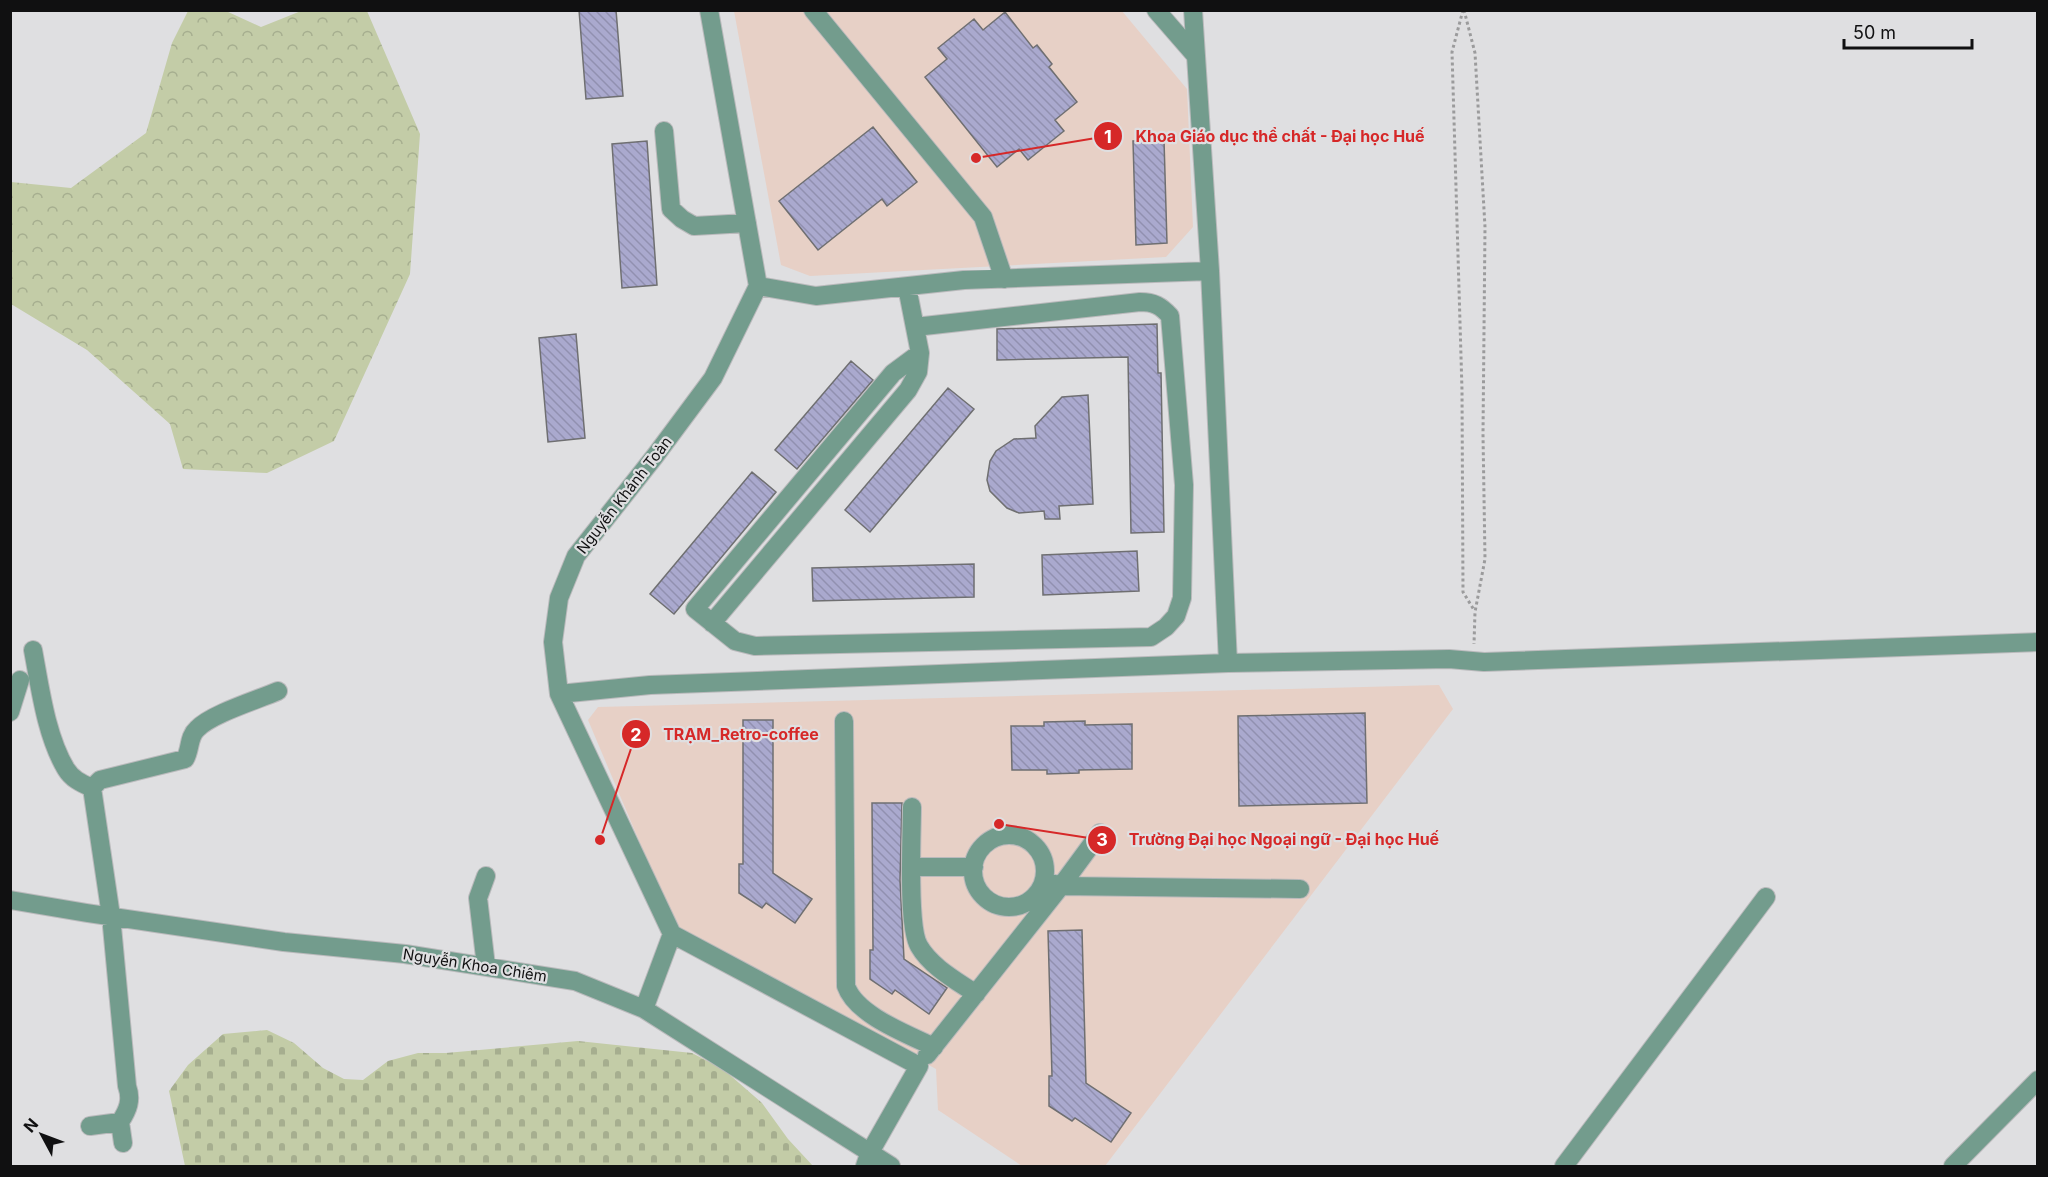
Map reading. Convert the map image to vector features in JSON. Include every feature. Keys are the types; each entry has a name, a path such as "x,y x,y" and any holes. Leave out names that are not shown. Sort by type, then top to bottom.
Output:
{"street":[{"path":"709,10 758,286 816,296 964,280 1210,271"},
{"path":"813,10 983,217 1004,279"},
{"path":"1156,10 1196,56"},
{"path":"1193,10 1210,271 1228,663"},
{"path":"664,131 671,208 682,219 694,226 747,223"},
{"name":"Nguyễn Khánh Toàn","path":"672,934 559,694 553,642 559,598 576,556 713,378 758,286"},
{"path":"907,286 920,353 918,372 908,390 712,623 735,641 755,646 1151,637 1166,627 1176,616 1182,598 1184,485 1170,316 1161,306 1152,302 1140,302 915,327"},
{"path":"559,694 650,685 1228,663 1449,659 1474,661 2037,642"},
{"path":"33,650 55,743 66,769 78,782 92,788"},
{"path":"10,712 15,679 39,683"},
{"path":"92,788 100,780 185,759 189,752 191,736 197,728 215,717 278,691"},
{"path":"844,721 846,986 850,997 869,1013 933,1047"},
{"path":"92,788 111,916 127,1086 130,1095 129,1105 120,1122 123,1143"},
{"path":"912,807 914,937 920,948 943,971 976,994"},
{"path":"867,1160 919,1066 976,994 1053,884 1100,832"},
{"path":"1053,884 1041,854 1032,843 1020,836 1006,835 985,844 974,867 978,888 987,899 999,906 1013,907 1027,903 1053,884 1300,889"},
{"path":"912,867 974,867"},
{"path":"486,876 478,898 486,966"},
{"path":"1564,1167 1766,897"},
{"name":"Nguyễn Khoa Chiêm","path":"10,900 284,942 405,954 576,981 644,1009 867,1160 891,1167"},
{"path":"644,1009 672,934 919,1066"},
{"path":"1953,1167 2037,1080"},
{"path":"90,1126 120,1122"}],"path":[{"path":"1463,10 1452,52 1462,390 1463,592 1475,612"},
{"path":"1463,10 1475,53 1485,226 1483,434 1485,559 1475,612 1474,661"}],"shaded area":[{"path":"734,11 1122,11 1187,89 1193,227 1166,257 810,276 781,265"},
{"path":"1439,685 1453,709 1105,1166 1022,1166 938,1110 936,1069 676,928 588,720 598,707"}],"green space":[{"path":"188,11 226,11 261,27 301,11 367,11 420,134 410,274 334,441 267,473 183,469 170,424 87,350 11,304 11,182 71,188 146,133 172,43"},
{"path":"267,1030 294,1043 323,1068 344,1079 363,1080 388,1061 418,1053 446,1053 578,1041 692,1053 723,1069 762,1103 788,1139 813,1166 185,1166 169,1091 188,1065 223,1034"}],"building":[{"path":"579,10 616,10 623,96 586,99"},
{"path":"1005,12 1033,48 1037,45 1052,64 1049,67 1077,102 1055,120 1064,131 1028,160 1019,149 997,167 925,77 947,59 938,48 974,19 983,30"},
{"path":"873,127 917,182 887,206 882,199 818,250 779,201"},
{"path":"1164,140 1167,243 1136,245 1133,141"},
{"path":"647,141 657,285 622,288 612,144"},
{"path":"1157,324 1158,373 1161,373 1164,532 1131,533 1128,357 997,360 997,329"},
{"path":"576,334 585,438 548,442 539,338"},
{"path":"851,361 873,380 797,469 775,450"},
{"path":"948,388 974,409 870,532 845,510"},
{"path":"1088,395 1093,504 1059,506 1060,519 1045,519 1044,511 1019,513 1007,508 990,491 987,480 990,461 996,451 1014,439 1036,438 1035,426 1062,397"},
{"path":"752,472 776,492 674,614 650,594"},
{"path":"1137,551 1139,591 1043,595 1042,555"},
{"path":"974,564 974,597 813,601 812,568"},
{"path":"1365,713 1367,803 1239,806 1238,716"},
{"path":"743,720 773,720 773,873 812,899 795,923 766,903 762,908 739,893 739,864 743,864"},
{"path":"1085,721 1085,725 1132,724 1132,769 1079,770 1079,773 1047,774 1047,770 1012,770 1011,726 1044,726 1044,722"},
{"path":"872,803 902,803 900,880 904,959 947,988 929,1014 895,990 892,994 870,979 870,950 873,950"},
{"path":"1082,930 1086,1083 1131,1113 1111,1142 1075,1118 1072,1121 1049,1106 1049,1076 1052,1076 1048,931"}],"place":[{"name":"Khoa Giáo dục thể chất - Đại học Huế","path":"976,158"},
{"name":"Trường Đại học Ngoại ngữ - Đại học Huế","path":"999,824"},
{"name":"TRẠM_Retro-coffee","path":"600,840"}]}
